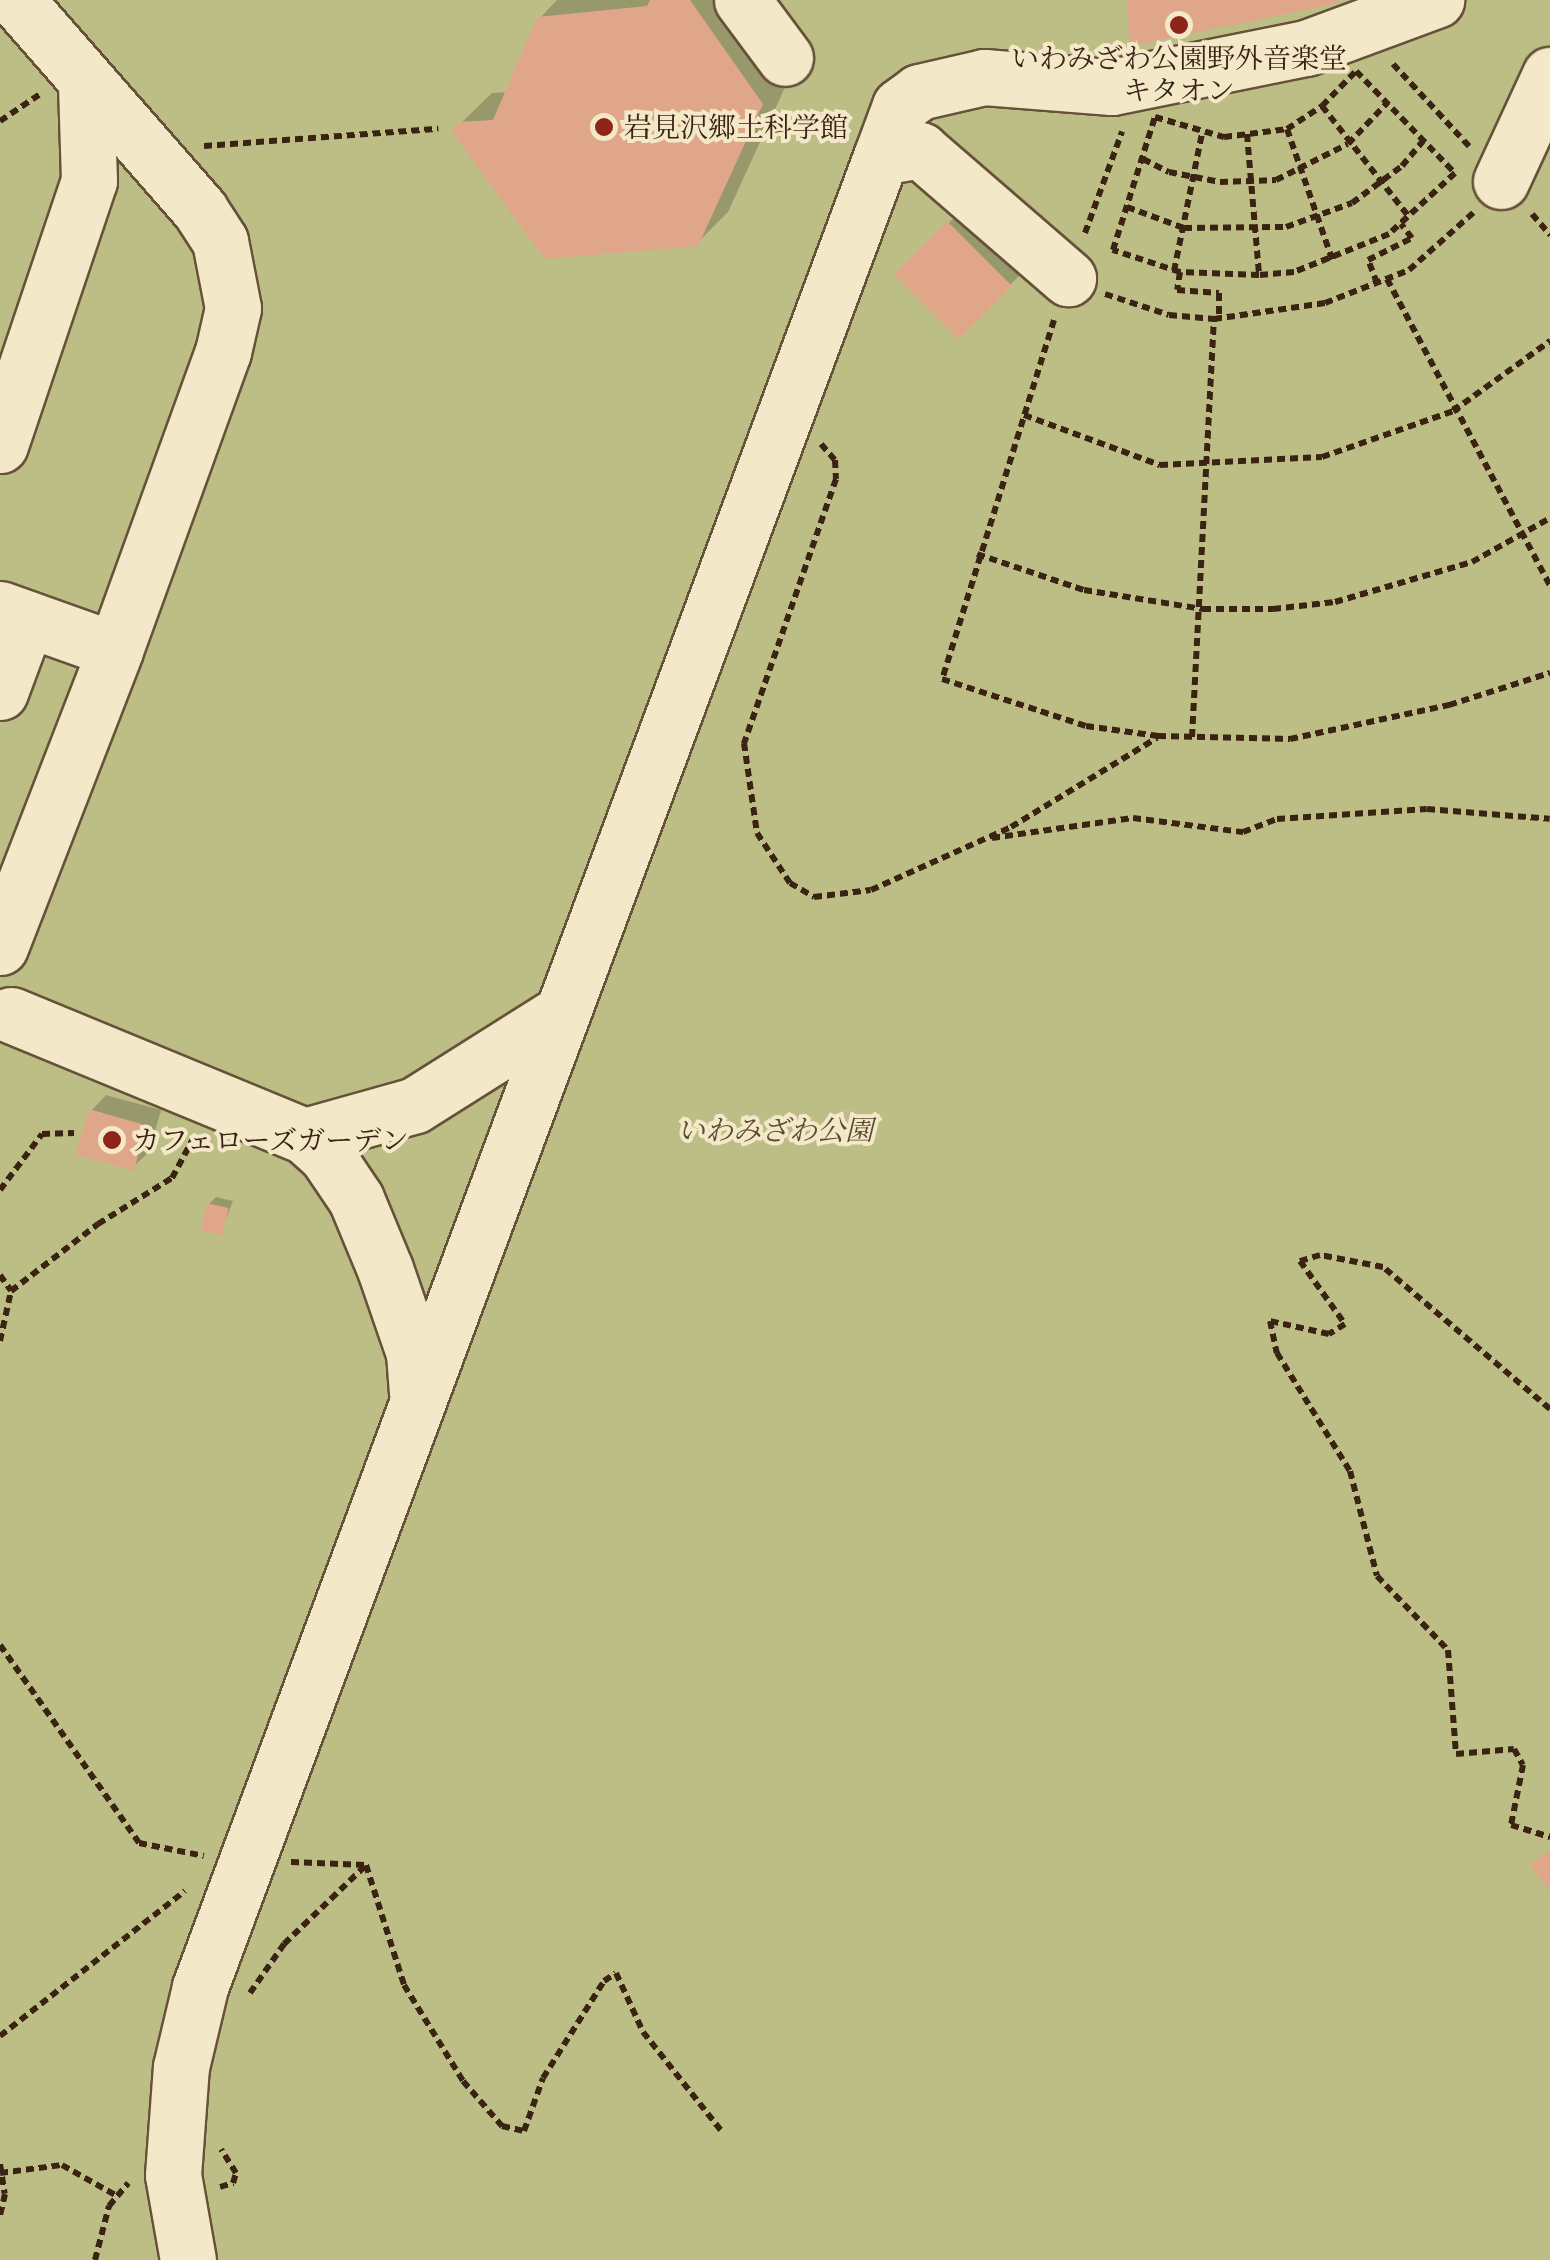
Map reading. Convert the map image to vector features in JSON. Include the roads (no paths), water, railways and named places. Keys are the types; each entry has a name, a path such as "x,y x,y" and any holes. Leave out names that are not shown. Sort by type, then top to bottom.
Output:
{"lane":[{"path":"0,948 116,650 224,352 232,277 200,210 162,160 86,85 16,0"},
{"path":"742,0 785,58"},
{"path":"188,2260 194,2172 188,2030 417,1393 900,106 918,92 984,77 1066,87 1142,79 1306,48 1436,0"},
{"path":"1502,181 1550,75"},
{"path":"0,445 90,182 86,85"},
{"path":"880,156 920,150 1068,278"},
{"path":"0,692 13,614 116,650"},
{"path":"11,1015 304,1136 356,1199 414,1352 417,1393"},
{"path":"304,1136 415,1105 558,1015"}],"place":[{"name":"いわみざわ公園野外音楽堂 キタオン","path":"1179,25"},
{"name":"岩見沢郷土科学館","path":"604,127"},
{"name":"カフェローズガーデン","path":"112,1140"}],"park label":[{"name":"いわみざわ公園","path":"775,1130"}]}
